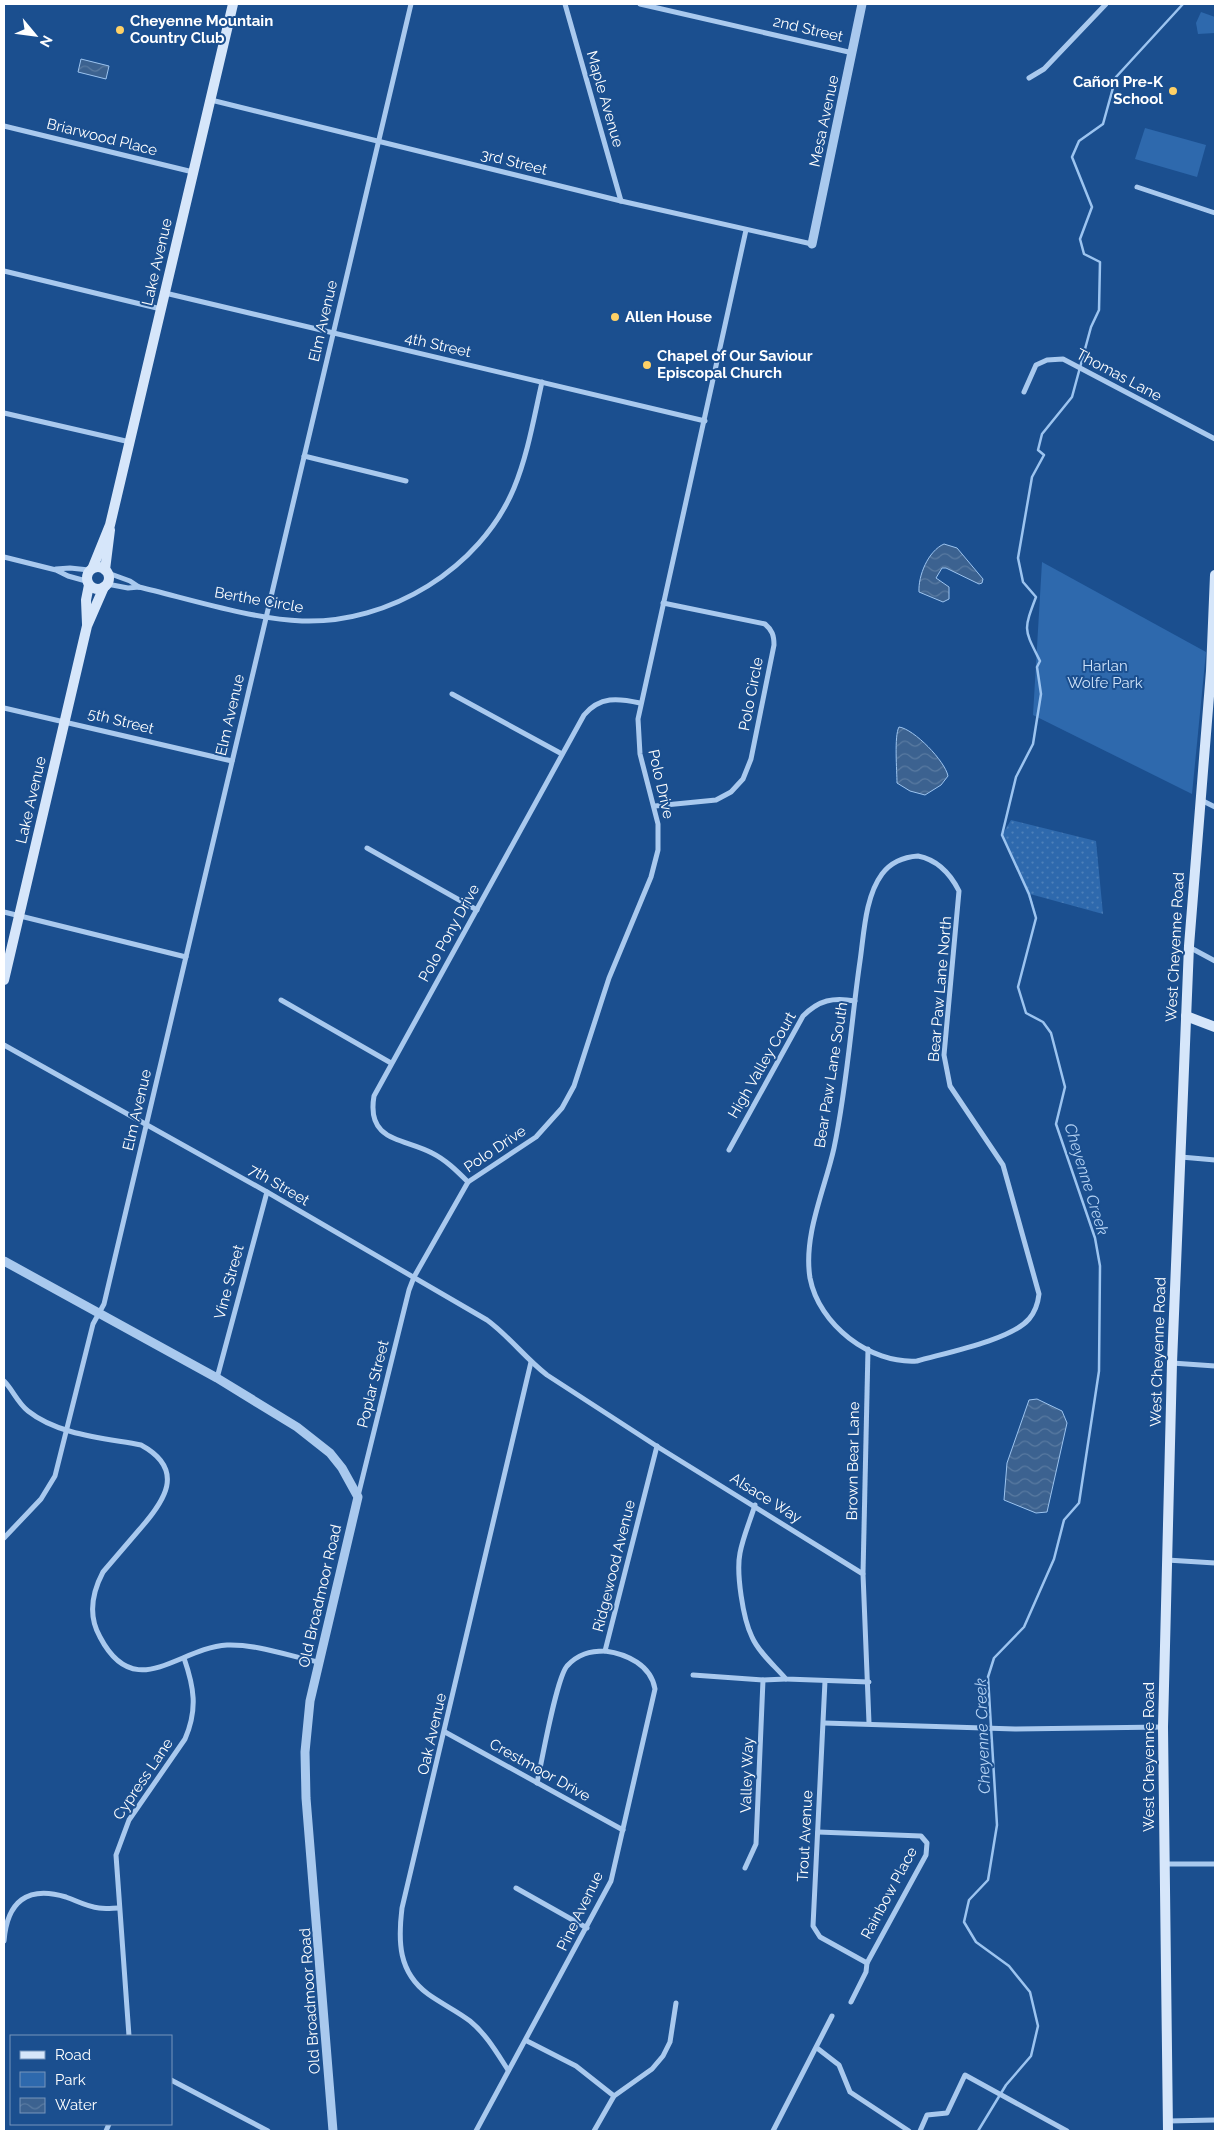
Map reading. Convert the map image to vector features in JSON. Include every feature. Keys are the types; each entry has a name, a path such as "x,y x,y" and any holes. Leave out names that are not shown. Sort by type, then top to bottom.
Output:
{"main road":[{"name":"Lake Avenue","path":"4,980 87,626 106,586 110,527 234,4"},
{"name":"Lake Avenue","path":"87,626 86,600 91,569 110,527"},
{"path":"91,569 107,572"},
{"name":"West Cheyenne Road","path":"1168,2126 1163,1727 1172,1363 1188,946 1212,655 1215,575"},
{"path":"88,583 99,589 106,586"},
{"path":"1186,1016 1215,1027"}],"street":[{"name":"Elm Avenue","path":"4,1538 49,1488 60,1460 93,1324 104,1304 411,4"},
{"name":"Maple Avenue","path":"565,4 621,201"},
{"name":"2nd Street","path":"640,4 852,52"},
{"name":"Mesa Avenue","path":"812,244 862,4"},
{"path":"1029,78 1044,69 1106,4"},
{"name":"3rd Street","path":"211,100 621,201 812,244"},
{"name":"Briarwood Place","path":"4,126 194,172"},
{"path":"1136,187 1215,213"},
{"name":"Polo Drive","path":"414,1277 468,1182 536,1137 569,1097 579,1074 608,978 652,877 658,838 655,806 640,754 637,728 640,703 705,422 746,230"},
{"path":"4,271 161,309"},
{"name":"4th Street","path":"165,293 705,422"},
{"name":"Thomas Lane","path":"1024,392 1036,365 1047,360 1062,359 1215,439"},
{"name":"Berthe Circle","path":"106,586 139,587 265,617 318,621 356,616 379,609 419,592 454,567 470,552 495,522 513,489 525,454 542,382"},
{"path":"4,413 130,442"},
{"path":"304,456 406,481"},
{"path":"4,557 56,570 88,583"},
{"path":"56,570 70,568 91,569"},
{"name":"Berthe Circle","path":"107,572 130,581 139,587"},
{"name":"Polo Circle","path":"655,806 716,800 737,786 747,771 751,759 774,645 771,629 764,624 663,603"},
{"path":"452,694 562,754"},
{"name":"Polo Pony Drive","path":"468,1182 441,1157 388,1136 377,1124 373,1112 374,1096 562,754 590,708 606,699 614,698 640,703"},
{"name":"5th Street","path":"4,708 65,720 232,761"},
{"path":"1201,800 1215,807"},
{"path":"367,848 477,910"},
{"name":"Bear Paw Lane South","path":"868,1349 846,1335 827,1318 814,1290 810,1269 814,1228 843,1100 865,930 875,889 886,870 908,857"},
{"name":"Bear Paw Lane North","path":"868,1349 887,1359 917,1361 1008,1334 1030,1318 1038,1303 1039,1294 1003,1165 956,1096 947,1078 944,1055 959,890 948,872 929,858 908,857"},
{"path":"4,912 186,957"},
{"path":"1188,946 1215,961"},
{"name":"High Valley Court","path":"729,1150 803,1016 821,1002 839,998 855,1001"},
{"path":"281,1000 391,1063"},
{"name":"7th Street","path":"4,1045 267,1192 487,1320 506,1334 531,1362"},
{"path":"1181,1157 1215,1160"},
{"name":"Vine Street","path":"216,1378 267,1192"},
{"path":"4,1261 216,1378 314,1439 330,1453 342,1468 358,1497"},
{"name":"Poplar Street","path":"358,1497 409,1290 414,1277"},
{"name":"Brown Bear Lane","path":"863,1574 868,1349"},
{"name":"Alsace Way","path":"531,1362 657,1446 755,1505 863,1574"},
{"name":"Oak Avenue","path":"508,2070 480,2030 460,2014 427,1993 418,1984 404,1966 399,1943 402,1908 531,1362"},
{"path":"1172,1363 1215,1366"},
{"path":"4,1381 19,1403 28,1412 67,1430 141,1445 150,1450 164,1467 168,1476 163,1500 103,1572 97,1584 92,1611 94,1624 102,1641 121,1664 132,1669 144,1670 168,1666 206,1649 231,1645 318,1662"},
{"name":"Ridgewood Avenue","path":"537,1783 562,1674 582,1654 605,1650 657,1446"},
{"name":"Old Broadmoor Road","path":"333,2131 306,1798 305,1752 310,1701 318,1662 358,1497"},
{"path":"755,1505 739,1556 746,1618 752,1637 758,1647 786,1679"},
{"path":"1167,1560 1215,1563"},
{"path":"863,1574 869,1682 869,1723"},
{"name":"Pine Avenue","path":"476,2131 508,2070 527,2040 611,1881 655,1689 653,1680 640,1664 628,1656 605,1650"},
{"name":"Cypress Lane","path":"129,2035 116,1862 124,1831 185,1739 191,1726 195,1699 184,1658"},
{"path":"693,1675 763,1680 869,1682"},
{"name":"Valley Way","path":"745,1868 756,1844 763,1680"},
{"name":"Trout Avenue","path":"825,1681 813,1926 820,1937 867,1963"},
{"path":"824,1723 1016,1729 1163,1727"},
{"name":"Crestmoor Drive","path":"445,1732 623,1830"},
{"name":"Rainbow Place","path":"818,1832 922,1836 928,1843 926,1855 867,1963 866,1972 851,2002"},
{"path":"1164,1864 1215,1864"},
{"path":"516,1888 587,1928"},
{"path":"4,1941 9,1914 16,1904 33,1894 43,1892 98,1908 119,1908"},
{"path":"594,2131 614,2096 652,2068 663,2056 670,2042 676,2003"},
{"path":"773,2131 832,2016"},
{"path":"527,2040 576,2066 614,2096"},
{"path":"817,2048 839,2065 850,2092 909,2131"},
{"path":"920,2131 927,2115 946,2114 966,2075 997,2090 1067,2131"},
{"path":"172,2081 268,2131"},
{"path":"1168,2126 1215,2120"}],"green space":[{"path":"1201,12 1215,17 1215,33 1198,34 1196,23"},
{"path":"1145,128 1206,145 1197,177 1135,159"},
{"name":"Harlan Wolfe Park","path":"1042,562 1206,652 1192,794 1033,715"},
{"path":"1011,820 1096,841 1103,914 1030,894 1037,917 1002,835"}],"water":[{"path":"81,59 109,66 106,79 78,72"},
{"path":"944,544 957,548 983,579 982,583 979,584 946,568 942,568 936,578 949,587 949,599 943,602 919,592 919,586 922,572 929,558 938,547"},
{"path":"899,727 913,733 920,739 935,754 946,770 948,776 941,785 925,795 910,791 897,783 896,746"},
{"path":"1037,1399 1062,1411 1067,1423 1047,1512 1036,1513 1004,1500 1007,1463 1029,1400"}],"waterway":[{"name":"Cheyenne Creek","path":"978,2131 1006,2085 1031,2056 1038,2026 1030,1992 1009,1966 976,1942 964,1922 969,1900 988,1880 997,1825 988,1677 994,1658 1024,1627 1054,1559 1064,1520 1079,1503 1099,1371 1100,1266 1095,1238 1056,1124 1065,1087 1051,1033 1043,1022 1026,1013 1018,987 1036,918 1029,894 1002,835 1016,777 1033,744 1041,694 1037,667 1040,661 1027,630 1027,624 1036,597 1023,582 1018,558 1032,477 1044,455 1038,450 1042,434 1072,397 1091,327 1099,310 1100,262 1084,254 1080,239 1092,207 1072,157 1079,141 1103,124 1116,77 1183,4"}],"place":[{"name":"Cheyenne Mountain Country Club","path":"120,30"},
{"name":"Cañon Pre-K School","path":"1173,91"},
{"name":"Allen House","path":"615,317"},
{"name":"Chapel of Our Saviour Episcopal Church","path":"647,365"}]}
